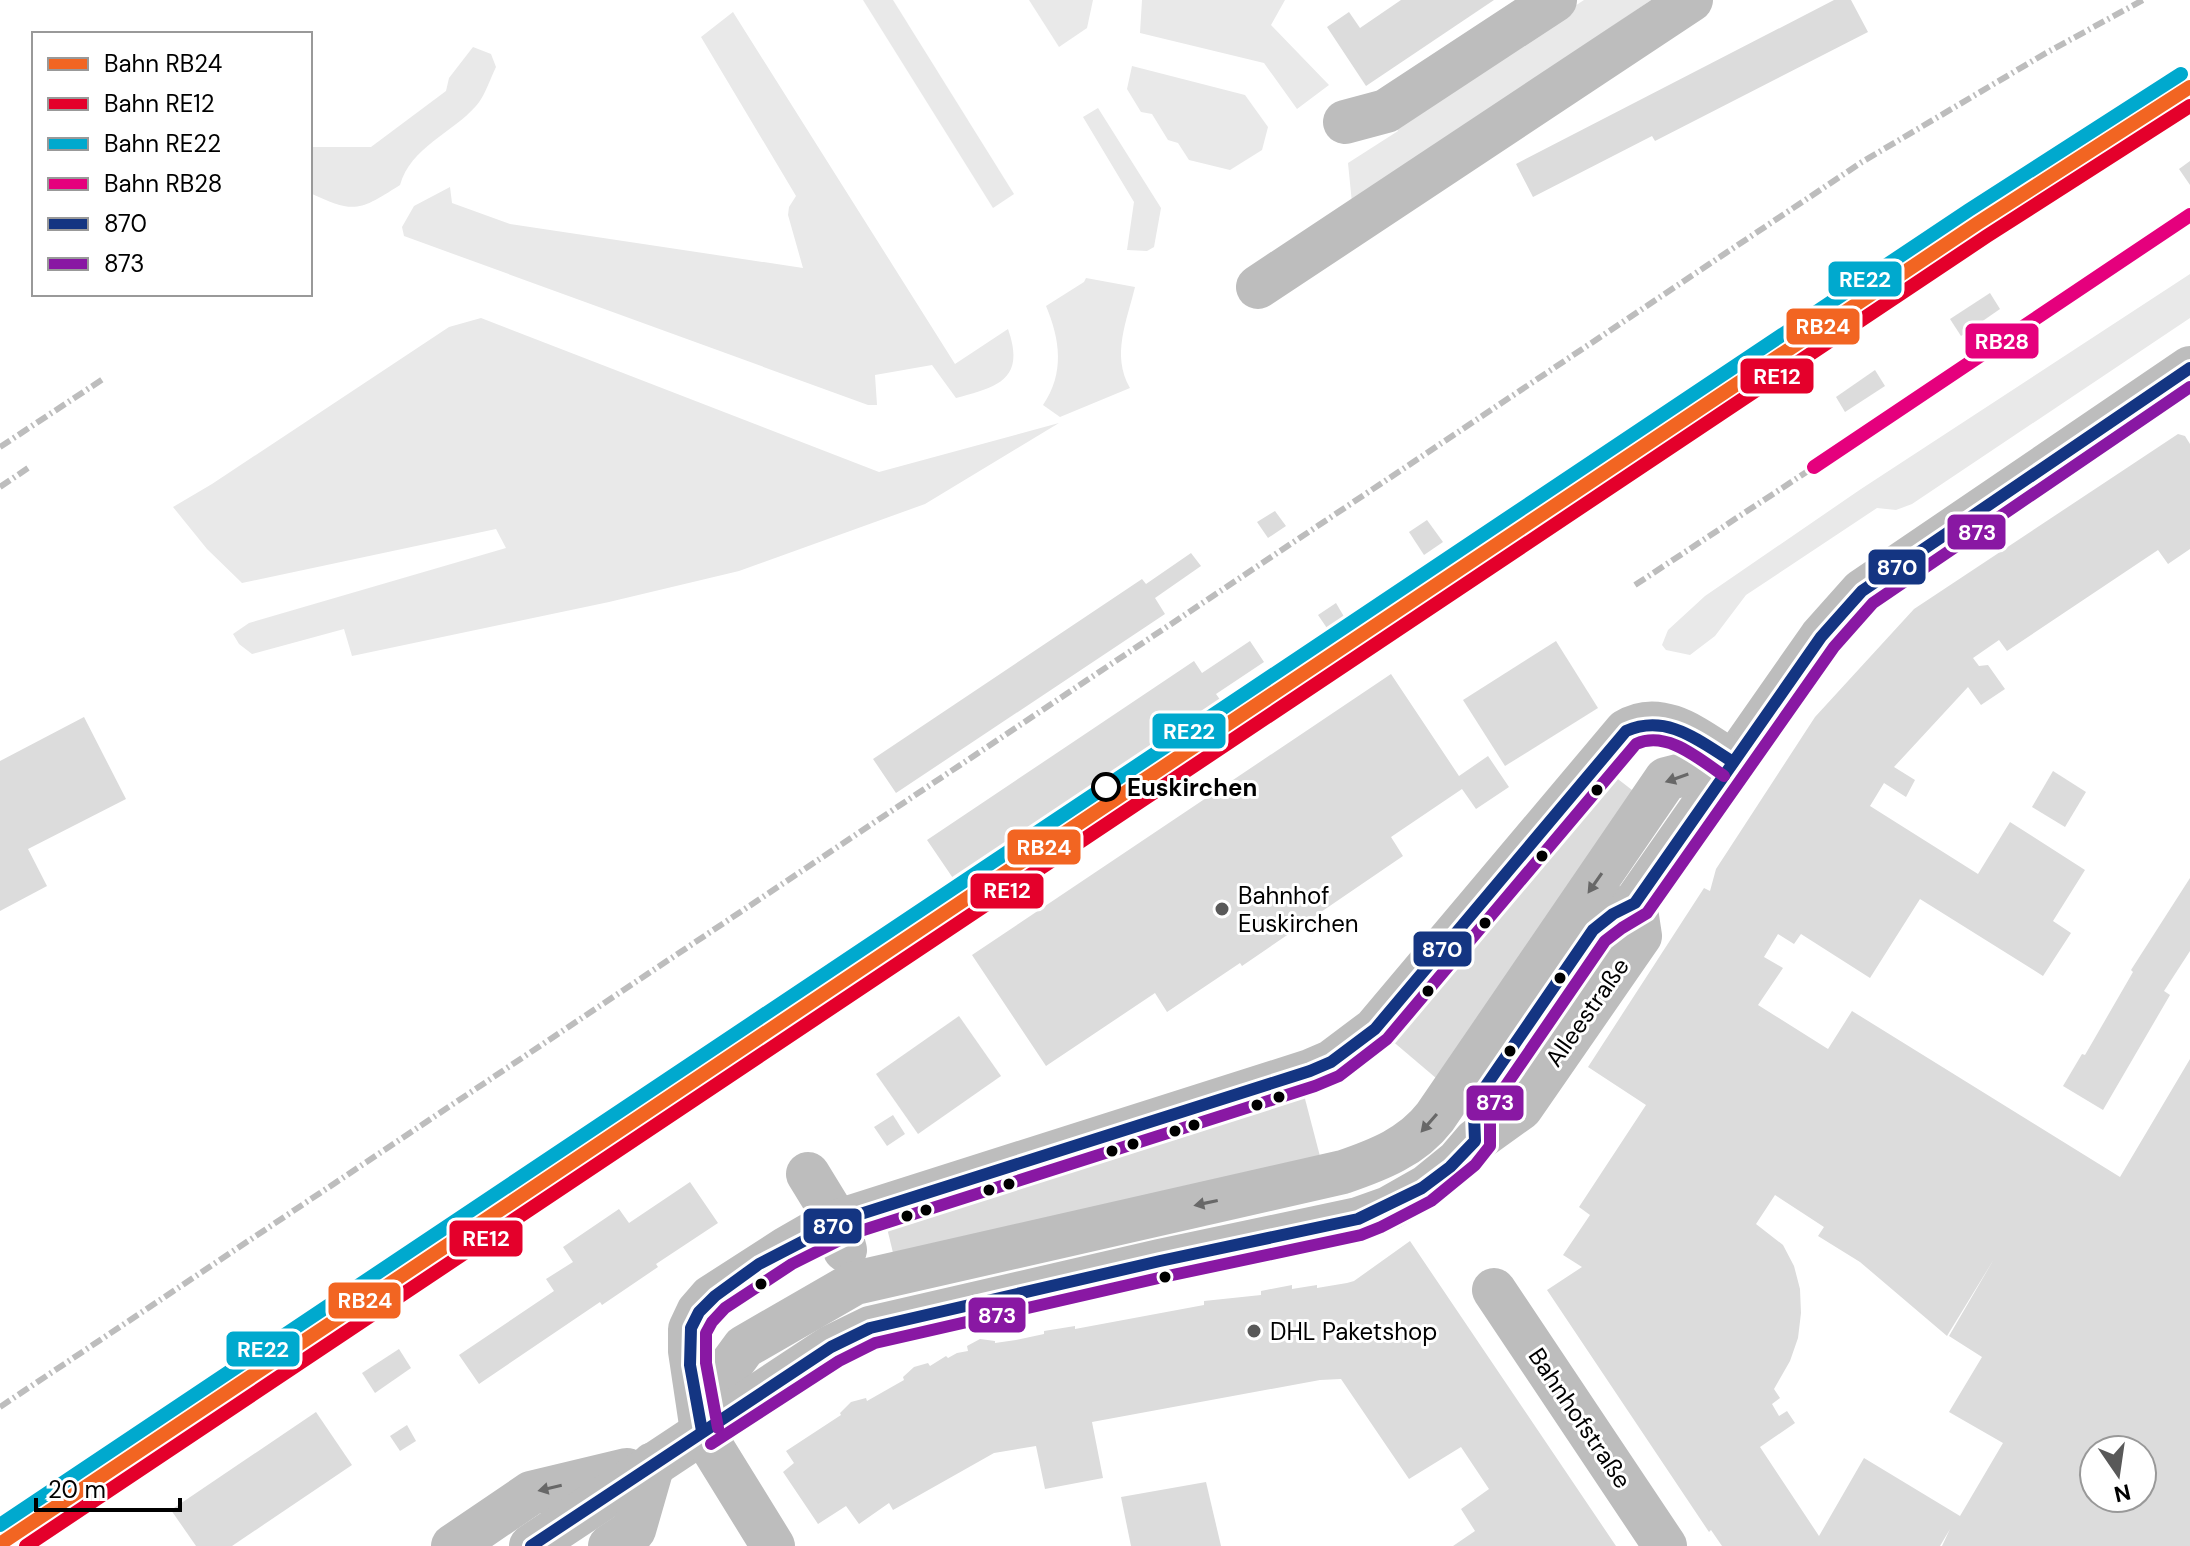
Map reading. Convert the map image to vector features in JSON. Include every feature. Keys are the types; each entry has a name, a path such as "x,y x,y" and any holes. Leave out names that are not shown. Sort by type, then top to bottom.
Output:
{"street":[{"path":"1345,122 1386,111 1555,0"},
{"path":"1258,287 1691,0"},
{"name":"Alleestraße","path":"531,1546 831,1347 870,1328 1358,1219 1389,1208 1426,1187 1458,1161 1475,1141 1521,1108 1640,936 1635,903 1821,637 1862,591 2190,368"},
{"path":"773,1546 702,1431 690,1351 690,1329 698,1312 711,1297 820,1229 1331,1062 1375,1029 1626,731 1645,722 1673,726 1733,762"},
{"path":"702,1431 722,1377 744,1347 855,1283 1343,1172 1398,1149 1426,1129 1435,1117 1666,779 1733,762"},
{"path":"808,1174 838,1223 870,1328"},
{"name":"Bahnhofstraße","path":"1494,1290 1665,1546"},
{"path":"453,1546 531,1493 653,1464 634,1530 610,1546"}],"shaded area":[{"path":"863,0 893,0 1014,194 993,208"},
{"path":"1029,0 1093,0 1087,28 1059,47"},
{"path":"1142,0 1285,0 1271,25 1329,85 1297,109 1264,63 1140,33"},
{"path":"1584,0 1651,0 1352,203 1348,163 1398,131 1394,125"},
{"path":"733,12 955,364 1008,329 1013,360 1010,370 995,385 956,398 932,365 875,375 877,405 868,405 404,236 402,227 414,206 450,187 452,203 510,224 803,268 788,215 796,196 701,37"},
{"path":"473,47 491,54 496,67 476,106 422,151 405,172 400,185 356,207 347,207 312,194 312,147 371,147 446,91 449,78"},
{"path":"1132,66 1245,95 1268,127 1262,150 1230,170 1189,160 1178,143 1168,140 1152,114 1141,112 1127,89"},
{"path":"1098,108 1161,208 1154,247 1147,251 1127,250 1134,202 1083,117"},
{"path":"2190,274 2190,318 1912,504 1896,510 1877,508 1746,595 1715,636 1690,655 1666,650 1662,645 1668,630 1705,596 1861,489"},
{"path":"1086,278 1135,287 1121,351 1124,376 1130,388 1060,417 1043,405 1055,381 1058,356 1055,331 1046,306"},
{"path":"481,318 879,472 1059,423 925,504 739,571 352,656 344,629 252,654 239,644 233,634 249,623 506,548 496,529 242,583 207,549 173,507 449,327"}],"building":[{"path":"1401,0 1494,0 1366,86 1327,27 1349,12 1360,28"},
{"path":"1834,0 1851,0 1868,32 1655,141 1652,136 1533,197 1516,164"},
{"path":"2190,161 2190,185 2179,169"},
{"path":"1990,293 2000,309 1961,336 1950,319"},
{"path":"1875,370 1885,386 1845,412 1836,397"},
{"path":"2178,434 2185,436 2190,444 2190,549 2168,564 2158,550 2007,651 1999,640 1973,658 1979,666 1988,665 2005,689 1981,705 1968,687 1894,767 1915,780 1906,797 1884,783 1870,806 1978,874 2010,822 2085,870 2053,921 2071,933 2043,976 1920,899 1870,978 1801,934 1794,944 1778,934 1764,957 1783,968 1758,1005 1828,1049 1852,1011 2120,1177 2190,1059 2190,1546 1942,1546 1950,1529 1940,1546 1722,1546 1711,1530 1709,1532 1547,1290 1582,1267 1563,1255 1590,1215 1579,1207 1646,1105 1588,1067 1704,888 1710,891 1716,869 1815,717 1914,609","holes":["1775,1195 1824,1227 1818,1236 1860,1262 1947,1336 1994,1259 1949,1336 1982,1357 1949,1412 2003,1443 1960,1516 1864,1458 1819,1536 1760,1447 1795,1423 1787,1411 1779,1416 1772,1404 1780,1398 1774,1389 1790,1361 1798,1338 1801,1313 1800,1289 1794,1266 1783,1245 1756,1224"]},
{"path":"1275,511 1286,526 1268,538 1257,522"},
{"path":"1427,520 1443,542 1424,555 1409,532"},
{"path":"1191,553 1201,566 1155,598 1165,614 896,793 873,759 1142,579 1146,584"},
{"path":"1336,603 1346,620 1329,631 1318,615"},
{"path":"1250,641 1264,662 1216,694 1226,708 959,887 927,840 1194,661 1202,673"},
{"path":"1556,641 1598,708 1505,766 1463,700"},
{"path":"1391,674 1459,776 1488,756 1509,787 1476,809 1462,789 1391,837 1403,856 1242,966 1240,963 1167,1012 1155,993 1046,1066 972,955"},
{"path":"84,717 126,799 28,849 47,886 0,911 0,761"},
{"path":"2053,771 2086,792 2065,827 2032,807"},
{"path":"1614,776 1641,797 1443,1084 1390,1039"},
{"path":"2190,878 2190,951 2164,991 2170,995 2103,1110 2063,1086 2082,1054 2085,1055 2133,972 2131,970"},
{"path":"959,1016 1001,1076 918,1134 876,1074"},
{"path":"1304,1095 1322,1164 895,1261 887,1228"},
{"path":"893,1115 905,1134 887,1146 874,1127"},
{"path":"690,1182 718,1223 602,1305 600,1302 479,1384 459,1355 554,1291 546,1279 573,1262 563,1247 619,1209 629,1223"},
{"path":"1410,1241 1616,1546 1453,1546 1475,1531 1461,1509 1489,1489 1461,1447 1409,1479 1341,1379 1320,1380 1092,1422 1103,1478 1045,1489 1036,1446 994,1453 893,1510 889,1503 859,1524 846,1506 818,1524 783,1472 794,1463 786,1451 841,1415 851,1402 866,1398 867,1401 904,1380 903,1377 914,1367 928,1363 930,1366 946,1356 968,1351 967,1346 980,1339 995,1343 1016,1340 1044,1334 1044,1331 1075,1326 1075,1329 1204,1305 1204,1301 1261,1295 1261,1291 1292,1285 1292,1289 1347,1283"},
{"path":"399,1349 411,1368 375,1393 362,1373"},
{"path":"316,1412 352,1465 232,1546 196,1546 171,1510"},
{"path":"407,1425 416,1441 400,1451 390,1436"},
{"path":"1206,1482 1221,1546 1131,1546 1121,1497"}],"railway":[{"path":"0,1407 1862,162 2046,53 2143,0"},
{"path":"0,447 103,379"},
{"path":"1635,585 1814,467"},
{"path":"0,487 28,468"}],"rail line":[{"name":"RE22","path":"0,1525 1969,210 2181,74"},
{"name":"RB24","path":"0,1544 1978,223 2190,87"},
{"name":"RE12","path":"26,1546 1987,236 2190,106"},
{"name":"RB28","path":"1814,467 2190,215"}],"transit line":[{"name":"870","path":"531,1546 831,1347 870,1328 1358,1219 1422,1188 1450,1167 1475,1141 1474,1115 1481,1093 1593,930 1613,914 1635,903 1821,637 1862,591 2190,368"},
{"name":"873","path":"711,1444 839,1361 875,1343 1361,1235 1431,1201 1475,1165 1490,1146 1490,1117 1496,1100 1605,941 1647,913 1834,647 1873,603 2190,387"},
{"name":"870","path":"702,1431 690,1365 691,1328 699,1312 715,1296 759,1264 848,1218 1331,1062 1375,1029 1626,731 1641,726 1669,727 1695,738 1733,762"},
{"name":"873","path":"718,1428 706,1363 706,1333 725,1308 792,1264 854,1233 1339,1076 1387,1039 1636,744 1648,741 1671,743 1724,776"}],"place":[{"name":"Euskirchen","path":"1106,787"},
{"name":"Bahnhof Euskirchen","path":"1222,909"},
{"name":"DHL Paketshop","path":"1254,1331"}]}
